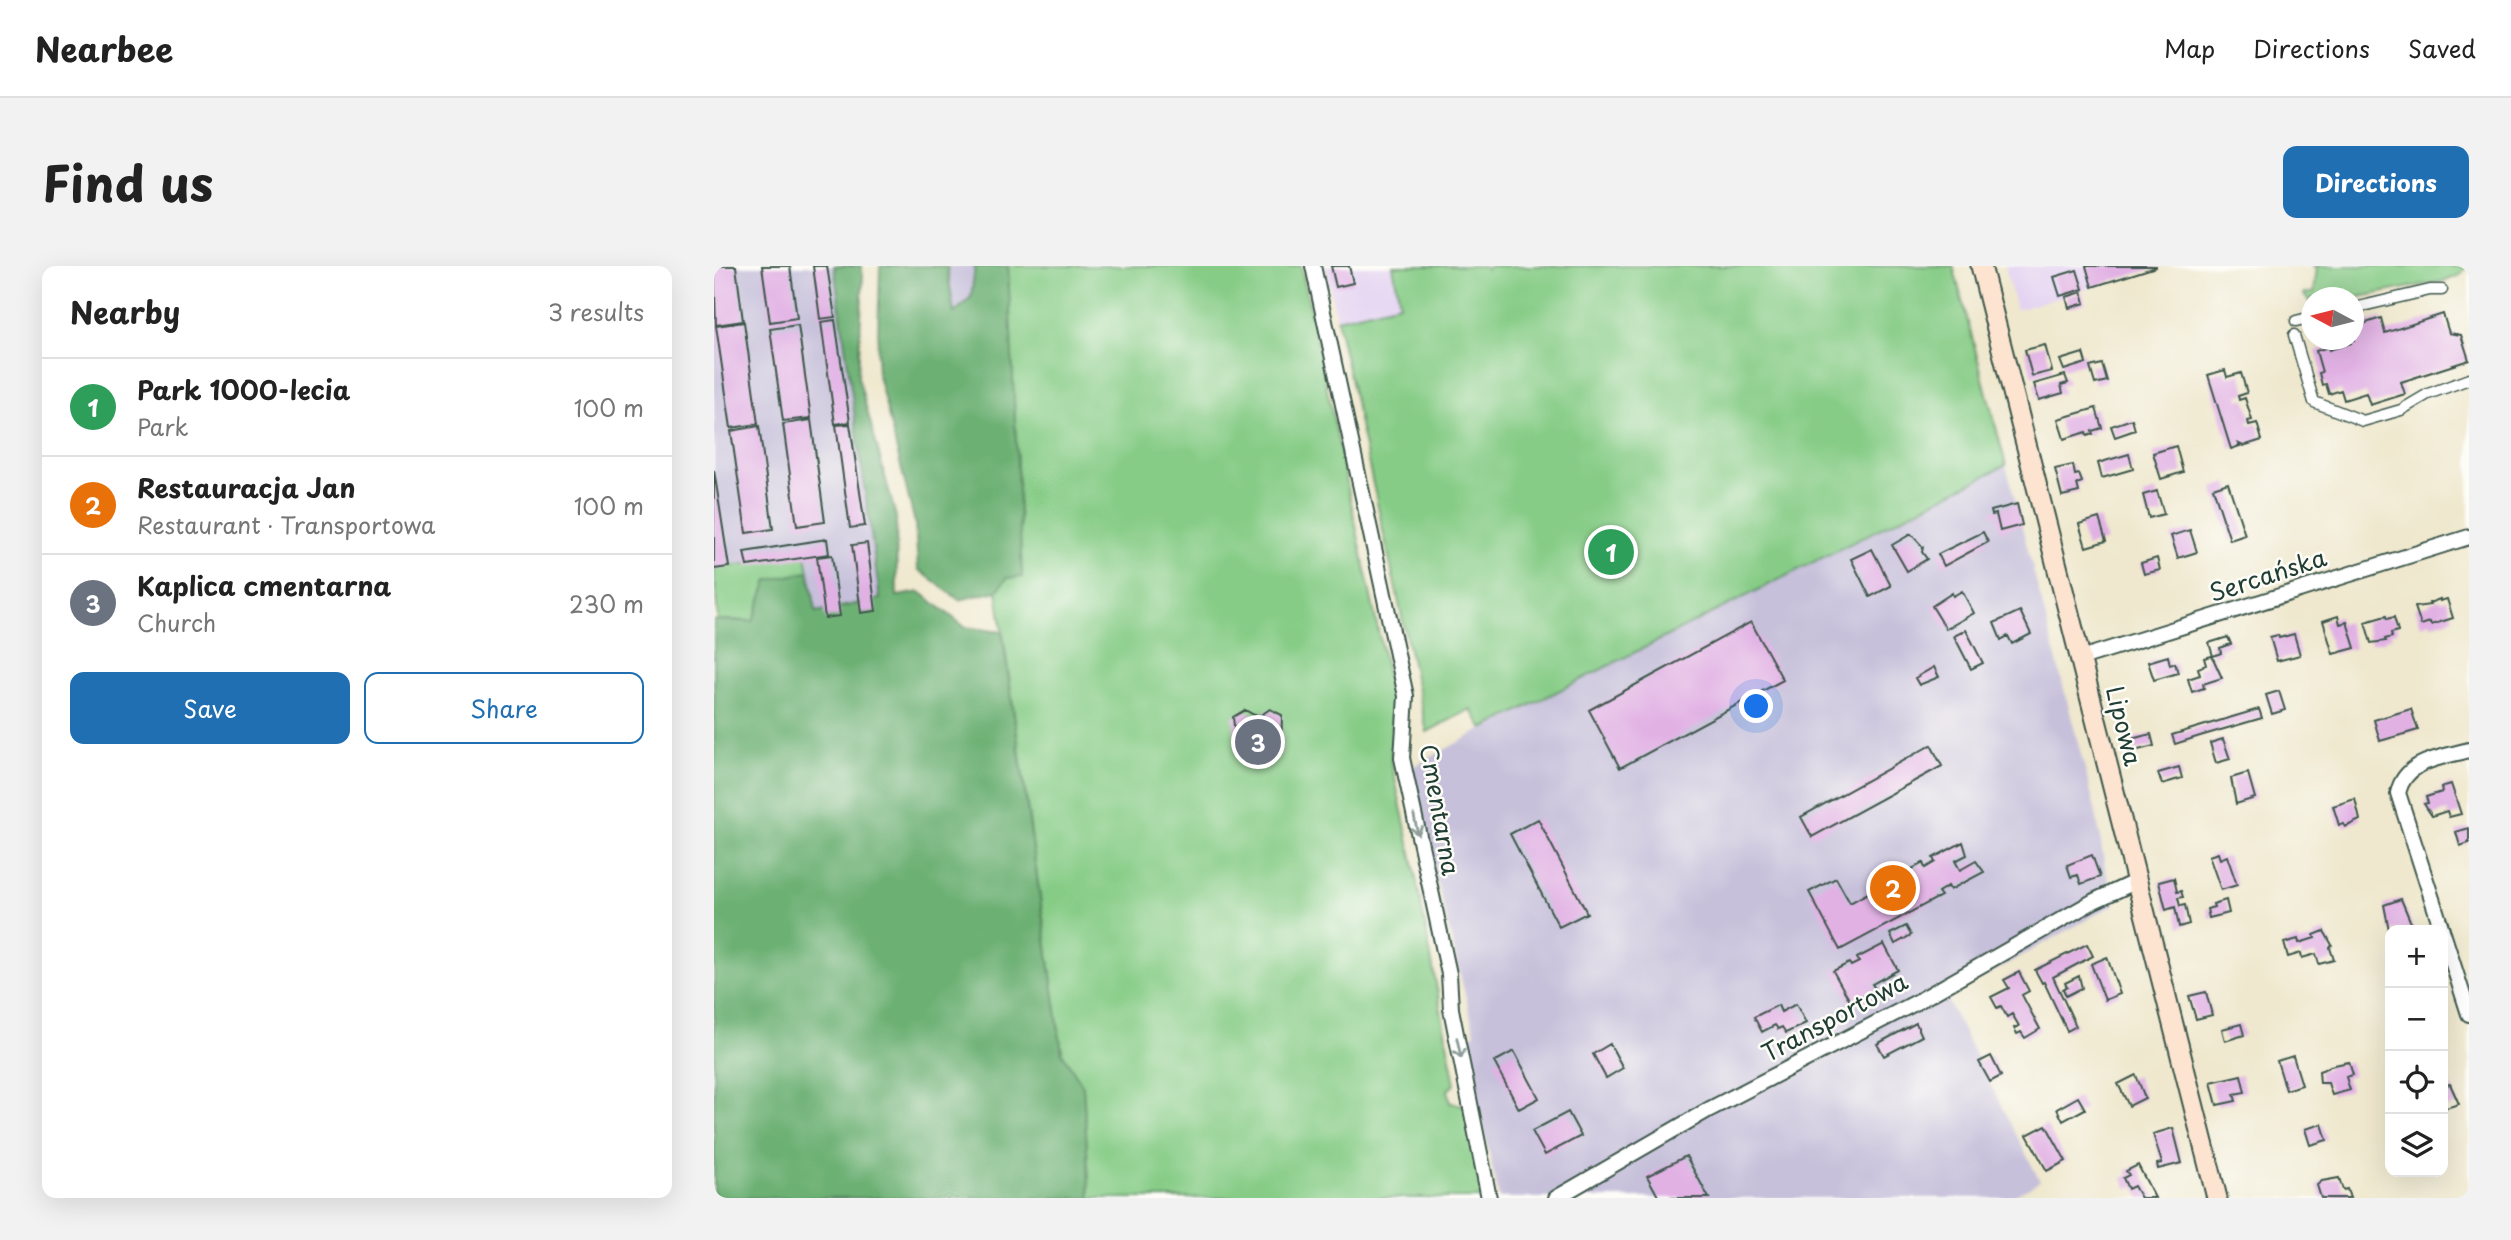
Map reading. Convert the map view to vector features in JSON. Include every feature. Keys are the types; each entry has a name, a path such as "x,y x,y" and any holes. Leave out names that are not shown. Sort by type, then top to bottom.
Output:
{"main road":[{"name":"Lipowa","path":"1981,266 2217,1198"}],"street":[{"name":"Cmentarna","path":"1313,266 1406,696 1402,758 1449,974 1451,1009 1489,1198"},
{"path":"2364,306 2430,290 2442,290"},
{"path":"2296,321 2301,320"},
{"path":"2294,335 2314,402 2363,421 2401,410 2428,394 2469,379"},
{"name":"Sercańska","path":"2081,658 2469,537"},
{"path":"2440,925 2399,800 2399,788 2407,774 2417,765 2469,750"},
{"name":"Transportowa","path":"1556,1198 1708,1110 1915,1003 2094,901 2137,881"},
{"path":"2448,950 2469,1014"}],"shaded area":[{"path":"714,266 834,266 880,600 816,612 806,556 714,568"},
{"path":"947,266 975,266 971,297 954,313"},
{"path":"1325,266 1393,266 1400,304 1337,319"},
{"path":"2005,266 2162,266 2016,310"},
{"path":"2006,465 2096,812 2105,868 2115,904 1946,998 2040,1181 2010,1198 1499,1198 1464,1039 1475,1034 1409,769"}],"green space":[{"path":"834,266 861,266 863,276 858,377 896,517 897,596 920,592 965,627 1002,632 1062,1053 1083,1086 1090,1198 714,1198 714,620 753,621 768,580 809,572 816,612 880,599"},
{"path":"880,266 947,266 954,313 971,297 975,266 1008,266 1022,577 1007,578 997,591 959,600 918,569 915,523 877,371"},
{"path":"1008,266 1301,266 1393,701 1391,761 1455,1084 1448,1090 1450,1103 1465,1105 1485,1198 1090,1198 1083,1087 1062,1053 997,591 1007,578 1022,577"},
{"path":"1393,266 1484,266 1486,269 1491,266 1953,266 2006,465 1483,729 1471,709 1427,732 1337,319 1400,304"},
{"path":"2312,266 2467,266 2460,275 2448,280 2364,296 2364,287 2315,287 2317,267"},
{"path":"806,556 809,572 768,580 754,621 718,620 714,568"}],"building":[{"path":"714,266 736,266 743,321 716,325"},
{"path":"762,266 790,266 797,318 770,322"},
{"path":"813,266 827,266 835,317 820,319"},
{"path":"1331,266 1349,266 1353,283 1336,287"},
{"path":"2086,266 2156,266 2156,267 2092,287"},
{"path":"2077,270 2083,289 2060,296 2054,277"},
{"path":"2082,292 2085,303 2069,308 2066,297"},
{"path":"2443,314 2449,333 2461,335 2469,360 2401,382 2405,394 2370,405 2366,393 2344,400 2341,390 2329,394 2326,384 2322,385 2319,373 2322,372 2316,351 2364,350 2364,324 2381,318 2385,333"},
{"path":"835,320 850,422 835,424 821,322"},
{"path":"744,322 758,424 731,428 716,326"},
{"path":"798,325 811,418 783,421 770,329"},
{"path":"2045,345 2052,371 2032,376 2025,350"},
{"path":"2083,353 2086,363 2064,370 2060,360"},
{"path":"2102,364 2107,381 2095,384 2090,367"},
{"path":"2225,370 2227,377 2241,373 2247,393 2238,396 2239,400 2245,398 2252,420 2248,421 2249,425 2257,423 2262,440 2243,446 2239,444 2240,446 2231,449 2208,375"},
{"path":"2065,375 2068,383 2061,385 2063,393 2039,400 2034,384"},
{"path":"2096,408 2102,428 2087,436 2086,432 2064,439 2058,419"},
{"path":"2132,419 2135,430 2115,437 2111,426"},
{"path":"811,420 825,522 797,526 783,424"},
{"path":"850,424 865,526 850,528 836,425"},
{"path":"759,426 773,529 746,533 731,431"},
{"path":"2176,446 2183,472 2161,479 2153,453"},
{"path":"2129,454 2133,469 2102,478 2098,463"},
{"path":"2073,465 2075,475 2079,474 2082,482 2077,484 2079,492 2062,496 2055,469"},
{"path":"714,470 729,567 714,569"},
{"path":"2228,483 2245,535 2230,540 2213,488"},
{"path":"2157,491 2164,514 2149,518 2143,495"},
{"path":"2017,504 2022,525 2000,531 1996,514 1992,515 1991,511"},
{"path":"2099,518 2106,541 2086,547 2079,524"},
{"path":"2190,530 2197,552 2178,558 2171,536"},
{"path":"1983,532 1988,542 1944,566 1938,554"},
{"path":"1911,534 1923,547 1922,552 1927,559 1907,571 1892,545"},
{"path":"827,539 829,554 747,566 744,552"},
{"path":"867,543 876,611 861,613 852,545"},
{"path":"1872,549 1891,586 1870,597 1851,559"},
{"path":"832,555 840,616 825,618 817,557"},
{"path":"2157,558 2160,570 2144,574 2141,563"},
{"path":"1962,591 1974,613 1946,629 1932,606 1952,593 1953,596"},
{"path":"2447,599 2453,618 2431,625 2430,622 2421,625 2415,607 2430,605 2429,603"},
{"path":"2020,611 2031,634 2012,644 2008,636 2001,640 1994,623"},
{"path":"2338,616 2340,624 2347,622 2355,648 2333,654 2323,621"},
{"path":"2386,616 2387,619 2394,617 2398,631 2391,633 2392,637 2385,639 2386,641 2371,643 2365,622"},
{"path":"1751,622 1783,680 1620,768 1589,710"},
{"path":"1966,630 1983,663 1971,669 1954,636"},
{"path":"2294,634 2300,655 2277,661 2270,637 2278,635 2279,638"},
{"path":"2228,637 2231,644 2220,648 2221,653 2213,656 2209,643"},
{"path":"2168,656 2170,665 2175,663 2178,673 2154,680 2148,662"},
{"path":"2212,656 2222,678 2203,684 2204,688 2192,692 2188,679 2200,675 2198,668 2206,665 2204,658"},
{"path":"1934,667 1939,677 1919,685 1915,678"},
{"path":"2279,691 2285,710 2272,714 2266,695"},
{"path":"1270,709 1282,715 1281,753 1266,764 1251,765 1237,753 1233,717 1245,710 1261,715"},
{"path":"2259,709 2262,718 2175,744 2172,735"},
{"path":"2411,709 2418,730 2380,741 2374,720"},
{"path":"2151,734 2154,746 2134,751 2131,739"},
{"path":"2223,739 2230,759 2216,763 2210,743"},
{"path":"1931,745 1942,766 1812,837 1801,817"},
{"path":"2179,767 2182,778 2162,784 2158,773"},
{"path":"2248,773 2255,798 2236,804 2231,778"},
{"path":"2451,784 2461,814 2449,817 2447,811 2432,816 2424,804 2428,803 2426,797 2442,792 2441,787"},
{"path":"2355,799 2360,820 2345,827 2344,824 2339,825 2333,806"},
{"path":"1538,819 1587,913 1559,927 1510,834"},
{"path":"2469,828 2469,843 2460,846 2456,832"},
{"path":"1963,842 1967,855 1955,861 1960,870 1976,861 1984,872 1950,890 1948,886 1938,892 1941,896 1840,950 1809,892 1836,878 1850,903 1923,863 1925,868 1935,862 1933,858"},
{"path":"2218,853 2220,859 2227,856 2237,885 2221,890 2209,856"},
{"path":"2092,855 2100,877 2081,884 2078,875 2071,877 2067,865"},
{"path":"2174,878 2177,892 2181,891 2183,897 2178,898 2180,906 2185,905 2189,924 2179,927 2175,907 2166,910 2159,882"},
{"path":"2401,899 2412,925 2388,925 2384,905"},
{"path":"2226,900 2229,913 2209,918 2207,909"},
{"path":"1906,926 1911,935 1895,944 1890,934"},
{"path":"2324,931 2332,945 2330,948 2334,960 2319,964 2316,954 2302,958 2301,953 2288,957 2284,943 2298,939 2299,943 2315,938 2314,935"},
{"path":"1884,944 1898,970 1872,984 1876,990 1851,1003 1833,971 1849,963 1851,966 1859,962 1857,958"},
{"path":"2087,944 2093,956 2053,977 2076,1026 2067,1031 2044,982 2042,983 2035,970"},
{"path":"2107,957 2120,994 2105,1000 2091,964"},
{"path":"2019,972 2029,991 2022,995 2040,1029 2025,1038 2021,1032 2017,1034 2014,1028 2019,1026 2012,1014 2007,1017 2001,1006 1997,1008 1991,997 2009,988 2004,980"},
{"path":"2079,976 2082,988 2066,996 2063,989 2067,987 2065,983"},
{"path":"2206,992 2212,1015 2196,1019 2189,996"},
{"path":"1796,1004 1806,1023 1786,1033 1782,1027 1778,1029 1775,1025 1762,1032 1754,1017 1778,1005 1781,1012"},
{"path":"1916,1023 1922,1036 1884,1056 1877,1044"},
{"path":"2241,1024 2244,1035 2225,1041 2222,1029"},
{"path":"1610,1044 1623,1068 1606,1078 1593,1054"},
{"path":"1514,1051 1539,1098 1519,1109 1494,1062"},
{"path":"1991,1056 2001,1076 1990,1082 1979,1062"},
{"path":"2293,1056 2302,1085 2286,1090 2277,1061"},
{"path":"2349,1062 2353,1075 2346,1077 2350,1090 2332,1095 2328,1083 2320,1083 2319,1071"},
{"path":"2136,1075 2145,1098 2129,1106 2118,1084"},
{"path":"2241,1075 2245,1092 2234,1094 2236,1101 2217,1105 2211,1082"},
{"path":"2448,1085 2459,1104 2448,1107"},
{"path":"2078,1097 2085,1109 2063,1121 2057,1109"},
{"path":"1568,1112 1581,1136 1545,1155 1532,1131"},
{"path":"2322,1124 2327,1140 2310,1145 2305,1129"},
{"path":"2046,1125 2066,1161 2047,1171 2027,1135"},
{"path":"2173,1128 2182,1163 2158,1169 2157,1164 2162,1163 2153,1134"},
{"path":"1686,1156 1709,1198 1659,1198 1647,1176"},
{"path":"2138,1165 2155,1198 2141,1198 2134,1186 2128,1189 2123,1178 2129,1175 2126,1171"},
{"path":"2339,1178 2343,1190 2347,1189 2350,1198 2321,1198 2317,1185 2322,1181"}],"place":[{"name":"Park 1000-lecia","path":"1611,552"},
{"name":"Kaplica cmentarna","path":"1258,742"},
{"name":"Restauracja Jan","path":"1893,888"}]}
